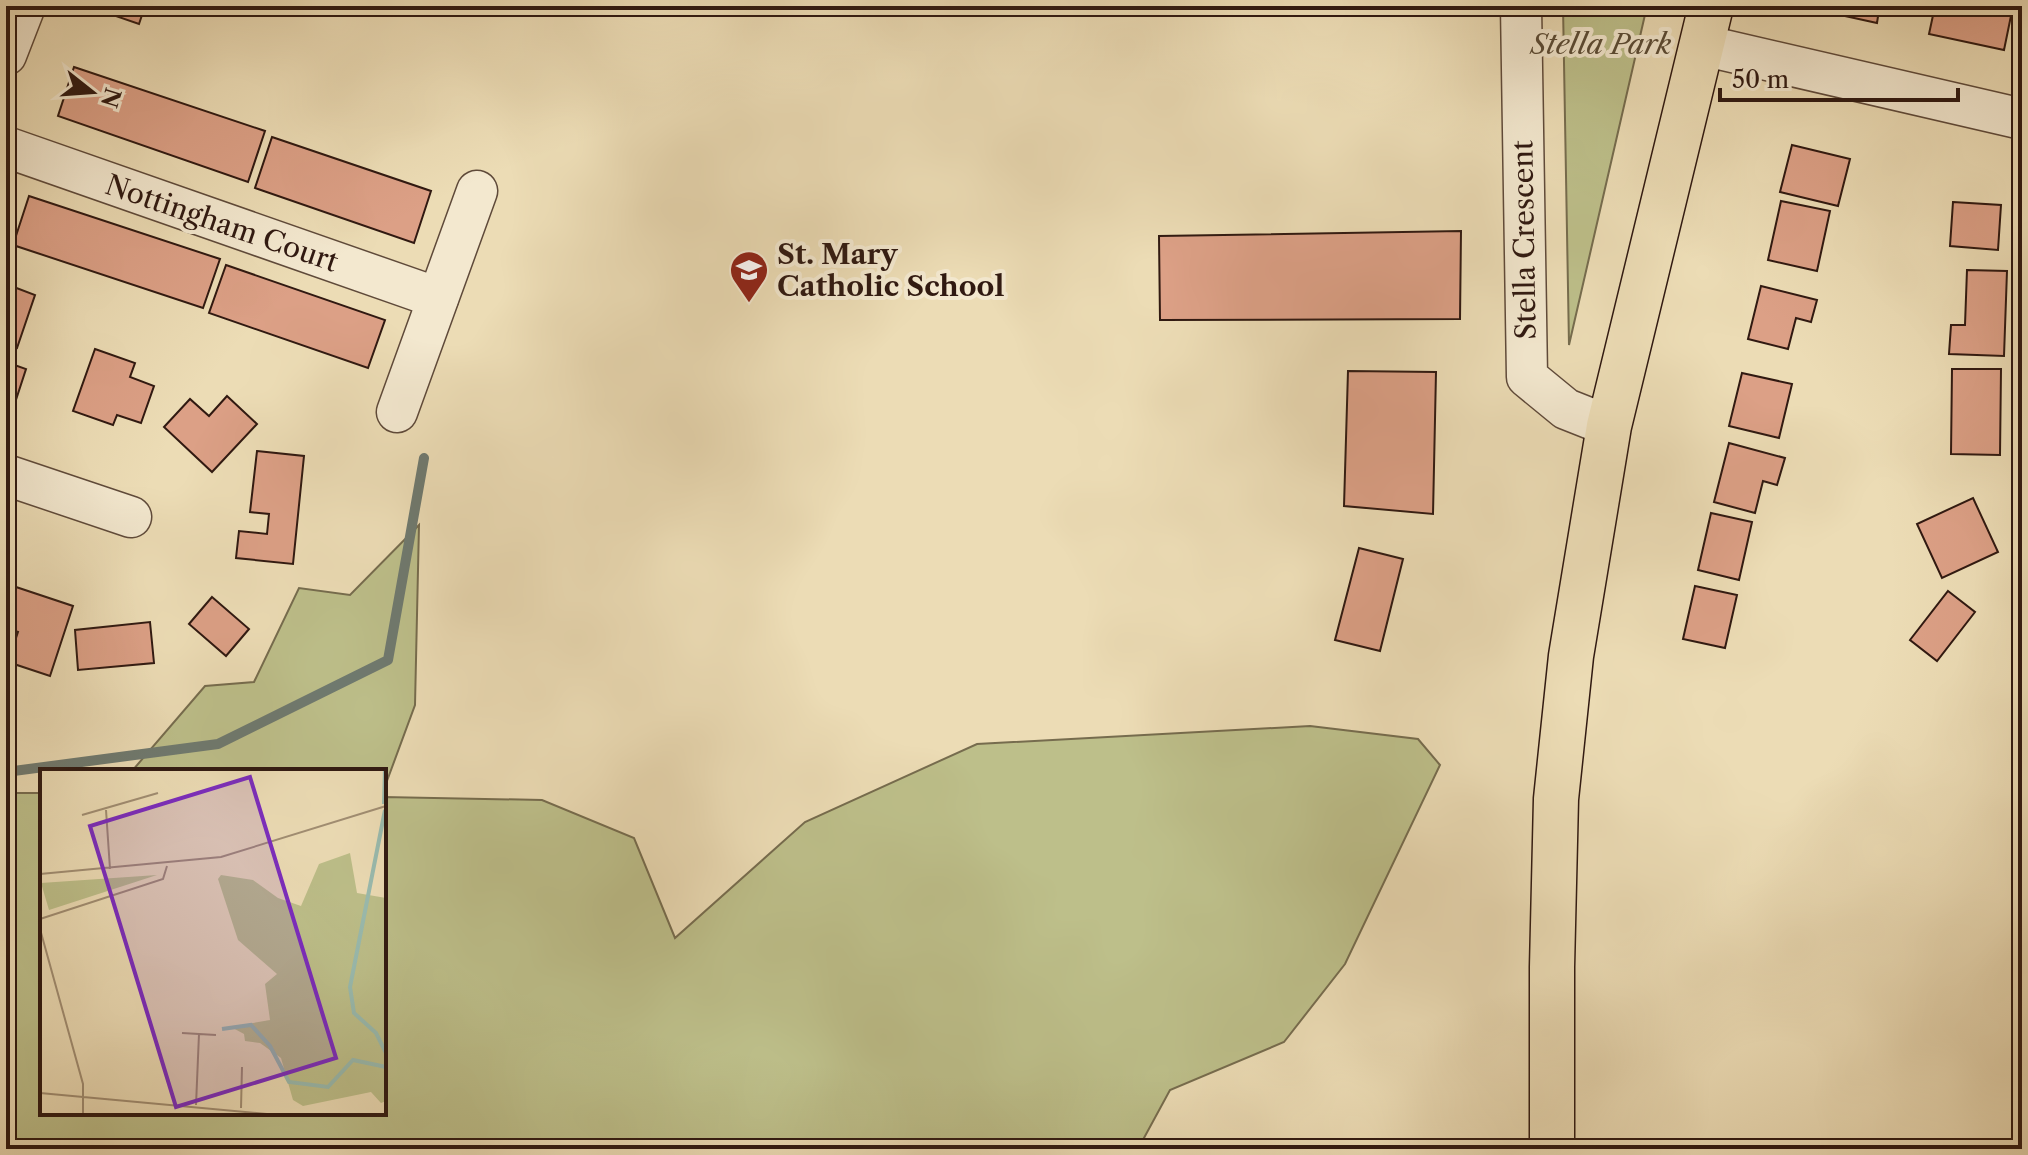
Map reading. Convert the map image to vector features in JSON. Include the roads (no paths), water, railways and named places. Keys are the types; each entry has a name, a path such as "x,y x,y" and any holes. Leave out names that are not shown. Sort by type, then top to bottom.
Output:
{"main road":[{"path":"1552,1149 1556,799 1571,656 1609,426 1706,25"}],"street":[{"path":"6,54 25,6"},
{"name":"Stella Crescent","path":"1521,6 1527,377 1566,409 1609,426"},
{"path":"1706,25 2022,119"},
{"name":"Nottingham Court","path":"6,147 438,298"},
{"path":"397,412 477,191"},
{"path":"6,475 131,517"}],"waterway":[{"path":"6,772 218,744 388,660 424,458"}],"place":[{"name":"St. Mary Catholic School","path":"749,304"}],"park label":[{"name":"Stella Park","path":"1601,44"}]}
